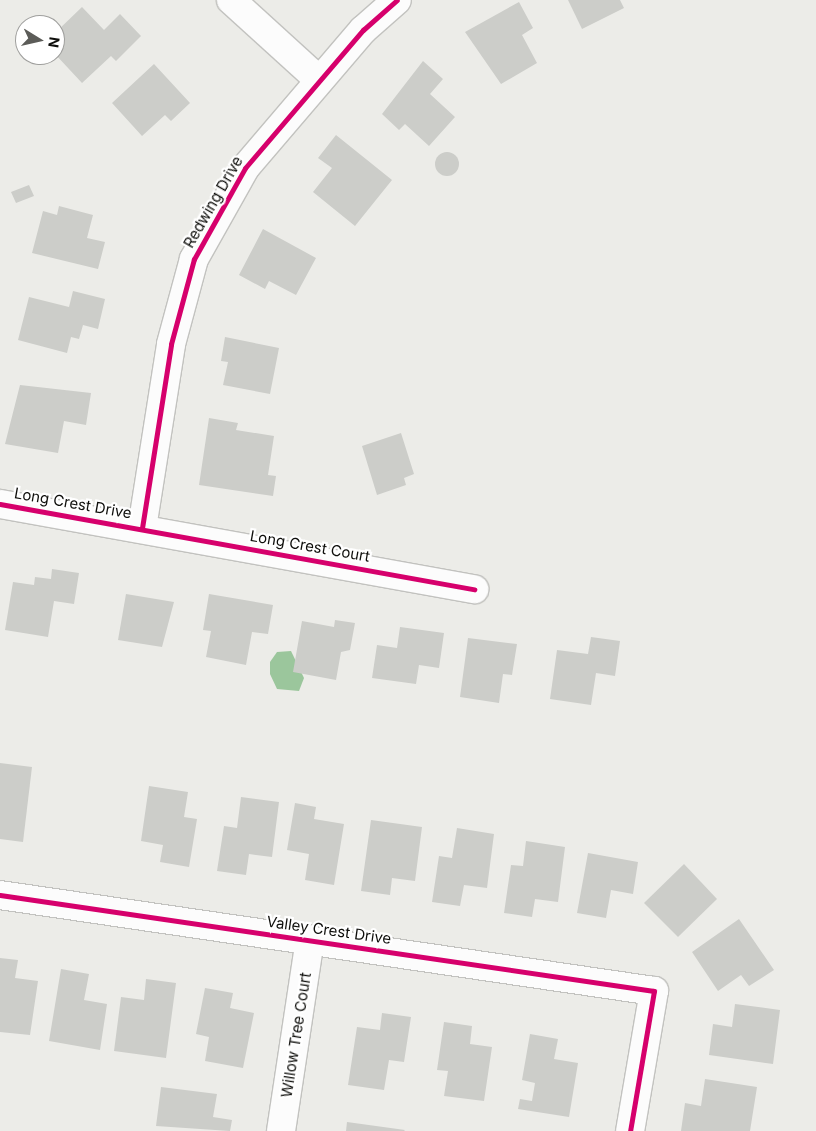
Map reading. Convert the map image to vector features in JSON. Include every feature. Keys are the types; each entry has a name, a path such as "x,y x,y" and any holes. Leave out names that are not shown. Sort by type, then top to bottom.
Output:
{"street":[{"path":"230,0 319,80"},
{"name":"Redwing Drive","path":"142,528 171,344 194,260 245,168 363,30 397,0"},
{"name":"Long Crest Drive","path":"0,504 142,528"},
{"name":"Long Crest Court","path":"142,528 474,589"},
{"name":"Valley Crest Drive","path":"0,895 654,991 630,1131"},
{"name":"Willow Tree Court","path":"281,1131 310,939"}],"shaded area":[{"path":"291,651 304,678 299,691 277,689 270,674 270,662 277,652"}],"building":[{"path":"568,0 620,0 624,8 582,29"},
{"path":"519,2 533,28 522,35 537,63 501,84 465,32"},
{"path":"82,7 104,30 120,14 141,36 116,61 111,56 82,83 65,65 65,23"},
{"path":"423,61 443,79 430,94 455,117 429,146 405,124 399,130 382,114"},
{"path":"154,64 190,103 171,121 165,115 142,136 112,103"},
{"path":"336,135 392,180 355,226 313,192 332,168 318,158"},
{"path":"447,152 456,155 459,164 456,173 447,176 438,173 435,164 438,155"},
{"path":"29,185 34,196 16,203 11,192"},
{"path":"59,206 93,215 87,238 105,242 98,269 32,253 43,211 57,215"},
{"path":"263,229 316,258 296,295 269,281 265,289 239,275"},
{"path":"73,291 105,299 98,329 83,325 79,339 71,337 67,353 18,340 29,297 69,307"},
{"path":"225,337 279,348 270,394 223,385 228,362 221,361"},
{"path":"20,385 91,393 86,425 64,421 58,453 5,444"},
{"path":"209,418 238,423 236,430 274,436 268,475 276,476 273,496 199,485"},
{"path":"401,433 414,474 404,478 406,485 377,495 362,446"},
{"path":"52,569 79,573 74,604 54,601 48,637 5,630 13,582 34,585 35,577 51,579"},
{"path":"126,594 174,602 162,647 118,640"},
{"path":"209,594 273,605 268,634 252,632 246,665 206,657 211,631 203,630"},
{"path":"335,620 355,623 350,650 341,652 336,680 293,672 302,621 334,627"},
{"path":"400,627 444,633 439,668 419,665 416,684 372,678 377,645 397,648"},
{"path":"591,637 620,641 615,676 596,673 591,705 550,699 557,650 588,654"},
{"path":"468,638 517,644 512,675 503,674 499,703 460,697"},
{"path":"0,763 32,767 23,842 0,839"},
{"path":"149,786 188,792 184,817 197,819 189,867 160,862 163,845 141,841"},
{"path":"241,797 279,802 272,857 249,854 246,875 217,871 224,826 237,828"},
{"path":"295,803 316,807 314,819 344,824 334,885 305,880 309,854 287,850"},
{"path":"371,820 422,827 415,881 392,878 390,895 361,891"},
{"path":"457,828 494,834 487,888 464,885 460,906 432,902 439,856 452,858"},
{"path":"526,841 565,847 558,902 535,899 532,917 504,913 511,865 523,866"},
{"path":"588,853 638,862 633,894 611,890 606,918 577,913"},
{"path":"684,864 717,899 678,937 644,903"},
{"path":"739,919 774,970 749,986 741,975 718,991 692,952"},
{"path":"0,958 18,960 15,978 38,981 30,1035 0,1032"},
{"path":"61,969 89,974 84,1000 107,1004 100,1050 49,1041"},
{"path":"146,979 176,983 166,1058 114,1051 121,997 144,1000"},
{"path":"205,988 233,993 230,1008 254,1013 243,1068 205,1061 209,1037 196,1034"},
{"path":"735,1004 780,1010 773,1064 709,1055 713,1024 732,1027"},
{"path":"382,1013 411,1017 404,1062 389,1060 384,1090 348,1085 357,1027 380,1030"},
{"path":"444,1022 472,1026 470,1044 492,1047 484,1101 444,1096 448,1071 437,1070"},
{"path":"530,1034 558,1039 554,1059 578,1063 569,1117 518,1109 520,1099 532,1101 535,1083 522,1080"},
{"path":"705,1079 757,1087 750,1131 681,1131 685,1103 701,1106"},
{"path":"161,1087 217,1094 213,1117 232,1120 230,1131 156,1126"},
{"path":"347,1122 405,1130 346,1131"}],"cycle path":[{"path":"142,528 171,344 194,259 245,168 363,30 397,0"},
{"path":"0,504 474,589"},
{"path":"0,895 654,991 630,1131"}]}
